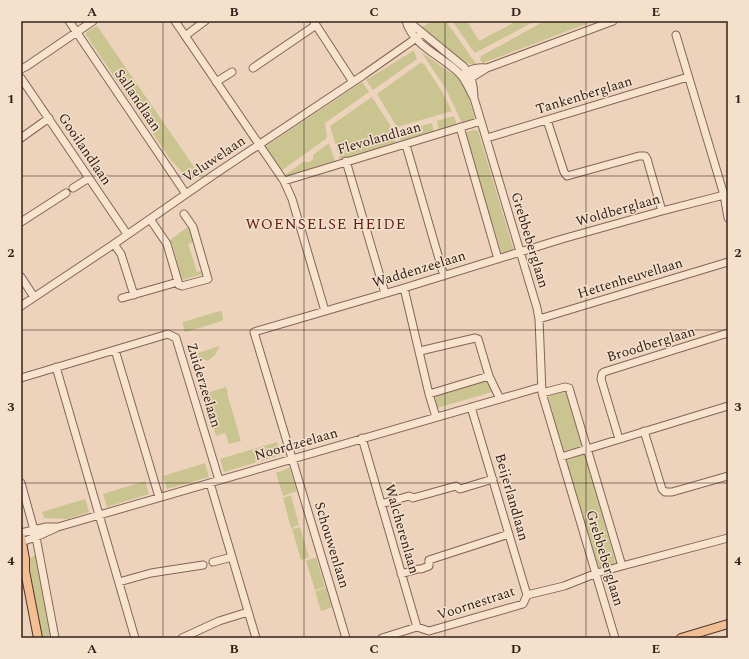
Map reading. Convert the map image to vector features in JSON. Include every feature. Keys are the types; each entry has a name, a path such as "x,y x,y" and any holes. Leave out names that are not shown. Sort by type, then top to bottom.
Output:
{"main road":[{"path":"21,540 26,559 25,570"},
{"path":"21,562 25,570 38,638"},
{"path":"681,638 728,624"}],"street":[{"name":"Sallandlaan","path":"69,21 186,194"},
{"path":"21,69 93,21"},
{"path":"175,21 284,181 292,199 325,311"},
{"path":"185,36 206,21"},
{"path":"407,21 464,67 467,76"},
{"path":"407,21 408,29 416,38 459,73 467,76 613,21"},
{"path":"253,68 315,23 353,82"},
{"name":"Veluwelaan","path":"21,306 150,220 259,144 422,34"},
{"path":"676,35 724,195 728,218"},
{"path":"216,82 232,72"},
{"name":"Grebbeberglaan","path":"467,76 473,86 474,98 537,308 539,319 541,390 560,457 597,573 615,638"},
{"name":"Tankenberglaan","path":"487,138 688,77"},
{"name":"Gooilandlaan","path":"21,78 127,234"},
{"path":"21,138 49,118"},
{"name":"Flevolandlaan","path":"284,181 406,145 481,120"},
{"path":"547,120 564,172 567,176 639,156 645,156 662,211"},
{"path":"460,127 498,259"},
{"path":"406,145 444,276"},
{"path":"346,162 385,293"},
{"path":"73,188 89,178"},
{"path":"21,222 66,192"},
{"name":"Woldberglaan","path":"520,253 662,211 724,195"},
{"path":"150,220 166,244 179,285 182,286 208,279 193,227 184,214"},
{"path":"114,244 121,254 134,295"},
{"name":"Waddenzeelaan","path":"258,345 254,332 520,253"},
{"name":"Hettenheuvellaan","path":"539,319 728,262"},
{"path":"21,277 34,297"},
{"path":"122,298 178,282"},
{"path":"404,288 429,394 436,417"},
{"name":"Zuiderzeelaan","path":"21,378 168,334 176,338 219,480"},
{"name":"Broodberglaan","path":"619,439 601,378 604,372 728,334"},
{"path":"420,351 474,338 478,339 489,376 500,399"},
{"name":"Schouwenlaan","path":"258,345 346,638"},
{"path":"115,350 159,497"},
{"path":"56,367 136,638"},
{"path":"429,394 489,376"},
{"name":"Grebbeberglaan","path":"541,390 564,387 569,388 622,566"},
{"name":"Noordzeelaan","path":"21,533 58,527 471,407 541,390"},
{"path":"560,457 728,406"},
{"name":"Beijerlandlaan","path":"471,407 527,595"},
{"path":"644,431 662,489 665,492 672,492 728,476"},
{"name":"Walcherenlaan","path":"362,438 417,627"},
{"path":"381,504 409,496 413,498 456,486 460,489 493,479"},
{"path":"21,483 36,538 55,638"},
{"path":"210,483 256,638"},
{"name":"Noordzeelaan","path":"21,540 36,538 58,527"},
{"path":"401,574 429,566 429,560 509,534"},
{"name":"Voornestraat","path":"382,638 417,627 429,631 523,604 527,595 564,586 597,573 728,538"},
{"path":"213,562 232,557"},
{"path":"119,582 151,573 203,565"},
{"path":"182,638 219,620 248,612"}],"shaded area":[{"path":"434,21 446,21 476,64 470,64 455,57 421,27"},
{"path":"452,21 467,21 479,41 517,21 535,21 475,53"},
{"path":"545,21 594,21 483,63 480,60 481,56"},
{"path":"97,26 197,171 197,175 189,180 170,159 86,35 86,32"},
{"path":"413,51 417,59 373,90 366,80"},
{"path":"421,52 458,78 467,92 475,120 462,123 446,89"},
{"path":"420,63 424,64 441,90 452,111 397,127 377,94"},
{"path":"362,82 369,92 325,123 327,138 281,171 265,147"},
{"path":"372,97 392,128 396,143 340,160 330,126"},
{"path":"454,116 457,125 439,130 437,121"},
{"path":"432,123 434,132 401,141 398,132"},
{"path":"475,130 478,131 514,251 502,255 492,222 489,222 472,162 474,161 466,132"},
{"path":"329,143 335,161 288,176 285,175 303,162 310,162 313,159 313,155"},
{"path":"189,226 194,242 188,244 197,272 202,271 203,274 182,280 170,240"},
{"path":"220,311 222,312 222,321 186,332 184,331 183,322"},
{"path":"220,346 215,355 208,361 191,355"},
{"path":"488,378 492,392 437,408 435,396"},
{"path":"226,387 241,441 229,444 225,433 216,436 205,399 202,399 200,395"},
{"path":"565,389 582,446 563,451 548,395"},
{"path":"277,442 281,455 224,472 220,459"},
{"path":"585,454 616,564 599,569 566,461"},
{"path":"205,463 209,477 167,489 163,476"},
{"path":"289,468 297,491 283,496 276,473"},
{"path":"145,481 149,494 107,507 103,494"},
{"path":"291,495 299,525 291,528 283,498"},
{"path":"85,499 89,512 67,519 44,518 42,512"},
{"path":"300,527 309,557 301,560 292,529"},
{"path":"36,555 52,638 42,638 28,559"},
{"path":"316,557 325,587 315,590 306,561"},
{"path":"326,588 332,607 321,611 315,591"}],"district":[{"name":"WOENSELSE HEIDE","path":"326,224"}]}
